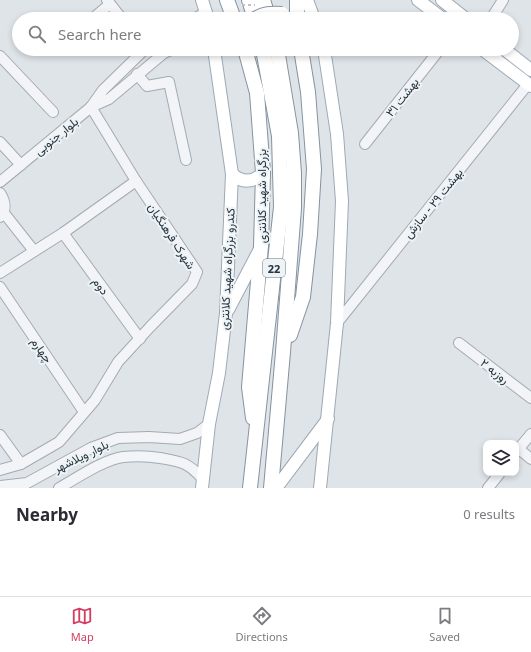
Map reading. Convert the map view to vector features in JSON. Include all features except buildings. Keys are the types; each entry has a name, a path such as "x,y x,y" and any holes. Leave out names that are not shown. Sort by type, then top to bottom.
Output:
{"highway":[{"path":"227,0 231,12"},
{"path":"249,0 253,12"},
{"path":"263,0 267,12"},
{"path":"297,0 297,12"},
{"name":"بزرگراه شهید کلانتری","path":"247,56 257,93 263,173 261,246 249,387 255,439"},
{"name":"بزرگراه شهید کلانتری","path":"250,488 281,207 279,136 264,56"},
{"name":"22","path":"271,488 294,208 292,133 278,56"},
{"name":"22","path":"283,352 303,298 310,234 314,169 308,92 302,56"}],"main road":[{"path":"202,0 206,12"},
{"path":"307,0 311,12"},
{"path":"418,0 434,12"},
{"path":"442,0 457,12"},
{"name":"کندرو بزرگراه شهید کلانتری","path":"203,484 209,424 219,373 226,313 232,174 215,56"},
{"path":"320,488 337,323 342,201 337,134 325,56"},
{"path":"491,56 530,85"},
{"path":"513,56 531,70"},
{"path":"232,174 242,180 248,181 253,180 263,173"},
{"path":"226,313 261,246"},
{"path":"276,488 328,418"}],"street":[{"path":"495,12 503,0"},
{"path":"99,12 109,2 117,12"},
{"path":"0,56 53,112"},
{"path":"91,107 102,90 138,56"},
{"path":"91,107 109,98 160,56"},
{"name":"بهشت ۳۱","path":"365,144 434,56"},
{"path":"137,74 147,86 170,82 186,160"},
{"name":"بهشت ۲۹ - سازش","path":"337,323 530,85"},
{"name":"بلوار جنوبی","path":"0,182 91,107"},
{"name":"شهرک فرهنگیان","path":"0,470 20,464 59,442 94,400 118,362 192,284 197,272 136,181 91,107"},
{"path":"0,142 21,165"},
{"path":"0,273 34,252 136,181"},
{"path":"0,192 5,206 2,215 34,252"},
{"name":"دوم","path":"62,233 140,339"},
{"name":"چهارم","path":"0,287 84,412"},
{"name":"۲ روزبه","path":"460,343 531,398"},
{"name":"بلوار ویلاشهر","path":"0,486 27,483 91,448 118,438 149,437 180,439 197,433 209,424"},
{"path":"519,449 531,434"},
{"path":"0,435 20,464"},
{"path":"519,452 531,459"},
{"name":"بلوار ویلاشهر","path":"59,488 99,466 122,458 148,456 180,461 192,468 203,484"},
{"path":"488,488 498,476"}]}
